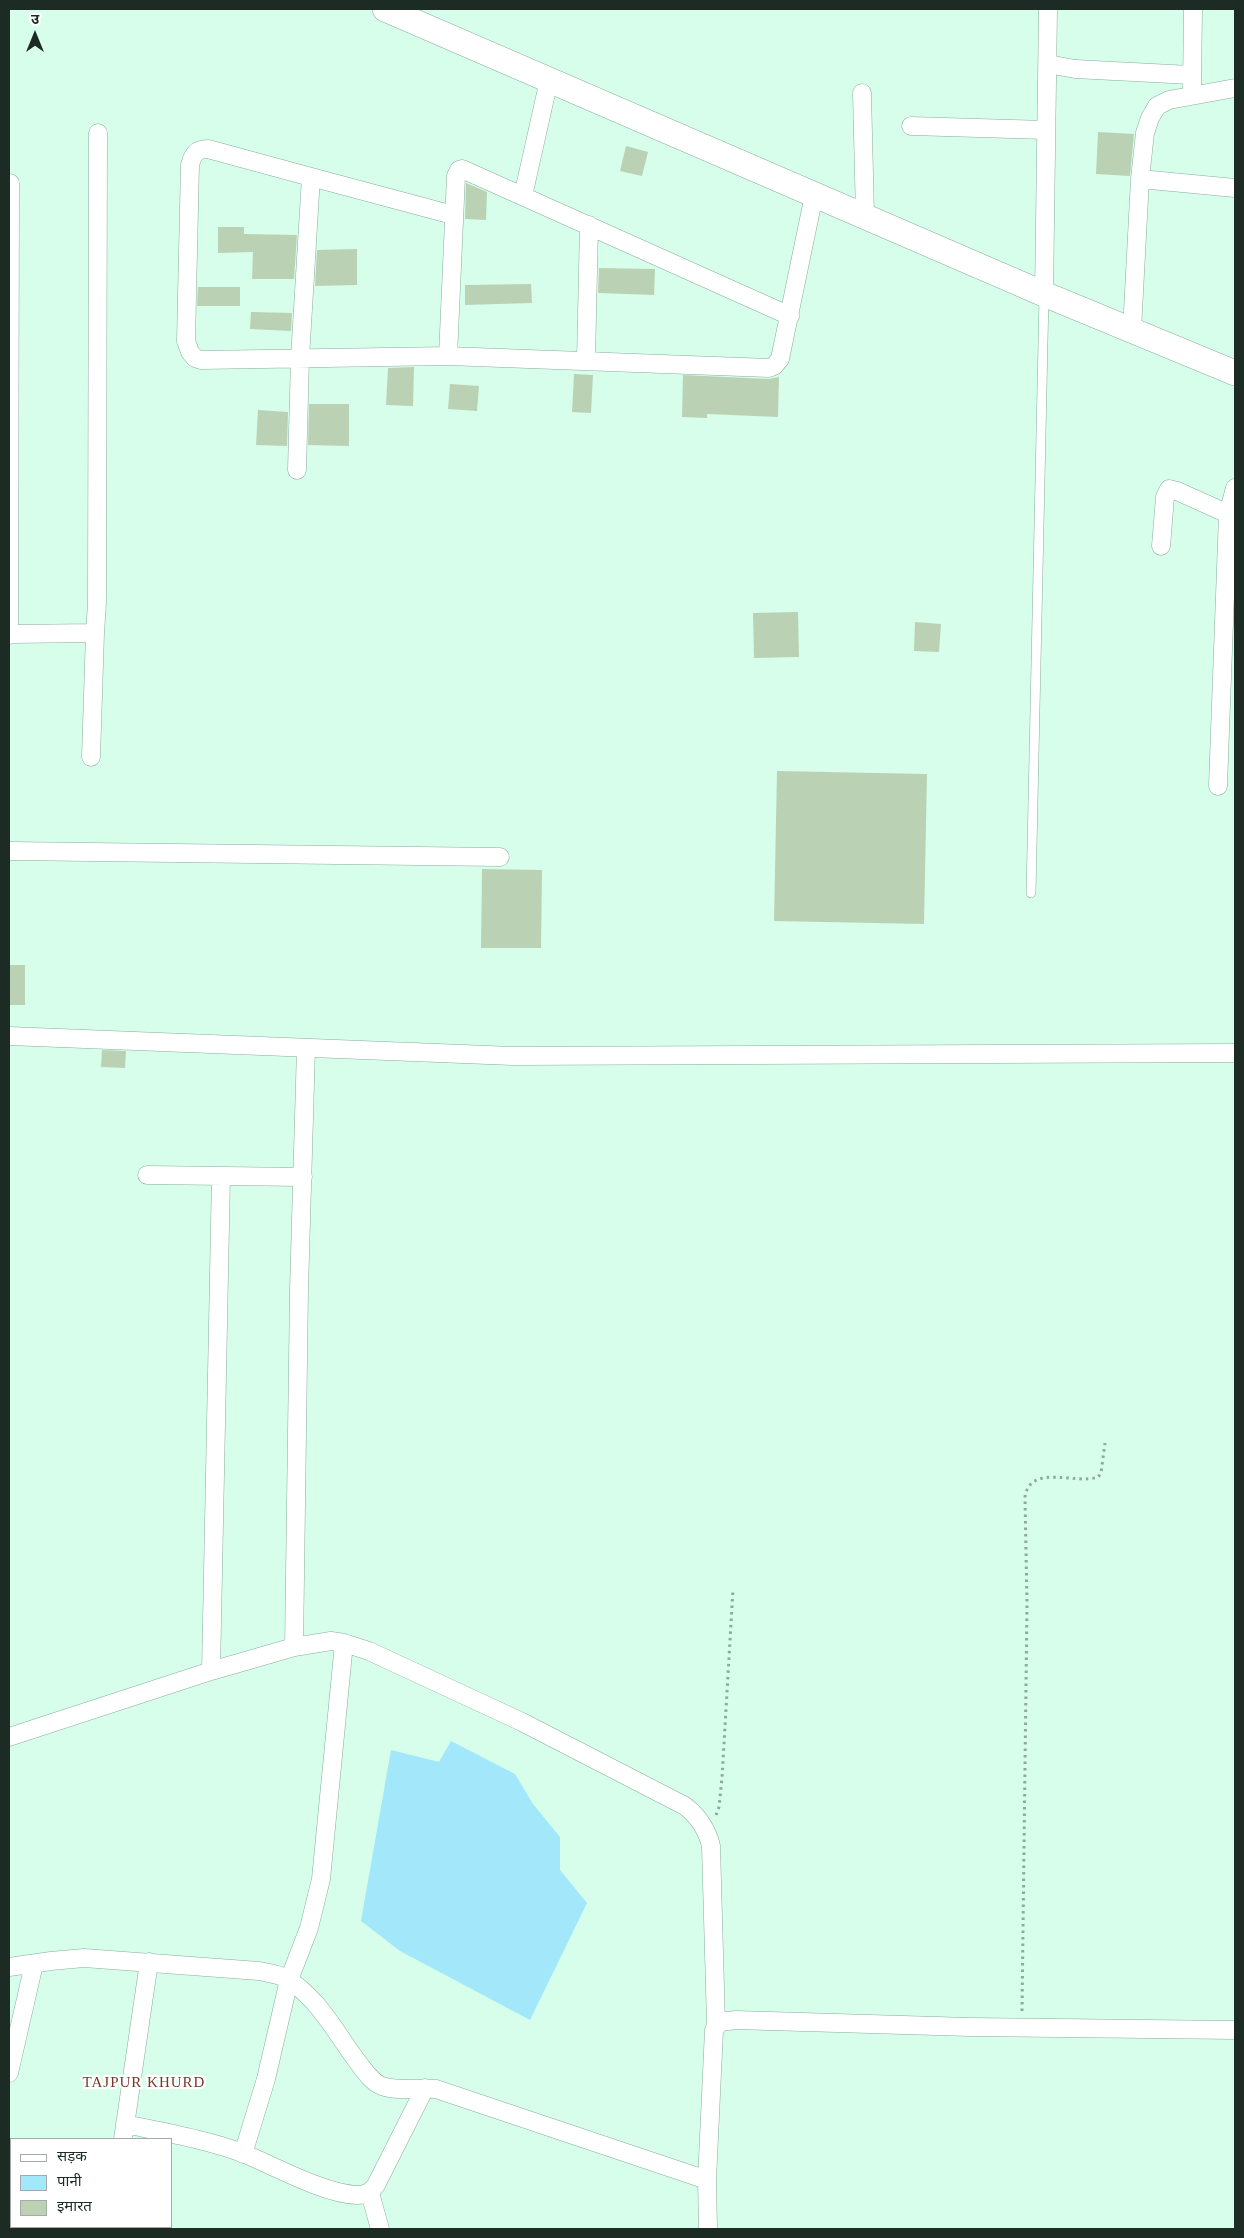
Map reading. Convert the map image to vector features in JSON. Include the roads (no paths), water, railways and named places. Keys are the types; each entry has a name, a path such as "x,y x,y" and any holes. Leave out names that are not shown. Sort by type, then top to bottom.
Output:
{"street":[{"path":"386,9 1044,294 1235,373"},
{"path":"1044,294 1048,9"},
{"path":"1193,9 1191,75 1193,95"},
{"path":"1048,64 1075,69 1191,75"},
{"path":"523,196 549,80"},
{"path":"1132,330 1140,178 1145,133 1153,111 1169,100 1235,88"},
{"path":"862,93 865,216"},
{"path":"911,126 1046,130"},
{"path":"91,757 97,603 98,133"},
{"path":"453,216 208,149 196,152 190,165 186,341 190,352 195,358 201,360 448,356 769,368 774,366 780,359 814,195"},
{"path":"448,356 456,176 459,170 466,169 790,316"},
{"path":"298,470 300,358 311,177"},
{"path":"1140,178 1235,188"},
{"path":"10,183 9,634 95,632"},
{"path":"586,361 589,225"},
{"path":"1218,786 1228,694 1232,516 1235,488"},
{"path":"1161,546 1165,497 1169,489 1177,490 1232,516"},
{"path":"9,851 500,857"},
{"path":"9,1036 513,1056 1235,1054"},
{"path":"294,1646 306,1048"},
{"path":"147,1174 303,1177"},
{"path":"211,1671 221,1176"},
{"path":"9,1737 294,1646 322,1641 344,1643 369,1651 522,1722 685,1806 695,1814 706,1830 711,1846 713,1866 716,2024 714,2030 707,2180 708,2229"},
{"path":"243,2154 266,2079 289,1980 309,1928 321,1879 344,1643"},
{"path":"9,1967 84,1958 259,1971 284,1977 316,2006 350,2052 380,2086 390,2088 425,2088 445,2092 707,2180"},
{"path":"149,1962 124,2132 156,2138"},
{"path":"9,2073 34,1964"},
{"path":"716,2024 724,2020 736,2020 1022,2028 1235,2030"},
{"path":"172,2141 243,2154 313,2183 347,2194 363,2195 370,2193 376,2185 425,2088"},
{"path":"370,2193 380,2229"}],"lane":[{"path":"1031,893 1044,294"}],"water":[{"path":"451,1741 515,1774 533,1804 560,1837 560,1870 587,1903 530,2020 400,1951 361,1921 391,1750 439,1762"}],"district":[{"name":"TAJPUR KHURD","path":"144,2083"}]}
